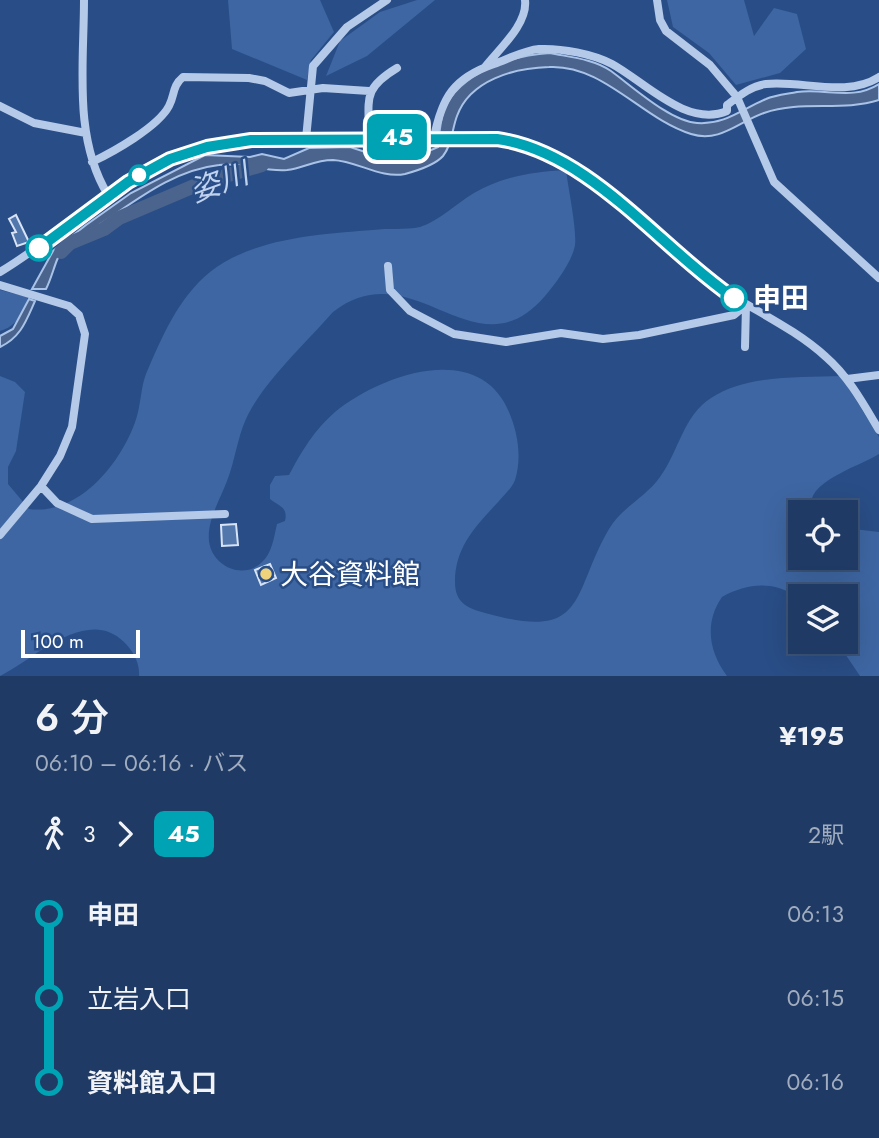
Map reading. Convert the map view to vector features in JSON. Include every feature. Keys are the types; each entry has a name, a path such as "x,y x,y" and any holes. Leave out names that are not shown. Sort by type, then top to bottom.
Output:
{"street":[{"path":"84,0 86,133 92,162 108,195"},
{"path":"306,139 313,66 347,27 387,0"},
{"path":"485,66 522,19 526,8 525,0"},
{"path":"657,0 660,20 666,31 710,65 737,97 774,182 879,278"},
{"path":"434,138 444,98 467,76 485,66 537,49 557,50 610,63 666,100 691,112 717,115 726,111 727,105 737,97 764,84 851,86 879,77"},
{"path":"369,138 369,91 376,80 397,68"},
{"path":"92,162 116,151 161,115 168,107 175,83 183,77 249,78 265,81 289,93 311,89 369,91"},
{"path":"0,106 34,123 86,133"},
{"path":"0,272 39,248 108,195 153,167 190,152 229,142 369,138 455,138 515,142 563,163 586,177 703,276 800,336 847,379 879,430"},
{"path":"388,266 390,290 410,311 454,334 506,342 561,334 603,339 639,335 734,315 746,305"},
{"path":"0,285 47,298 74,310 85,334 72,427 60,456 41,486 0,534"},
{"path":"745,347 746,305"},
{"path":"847,379 879,375"},
{"path":"41,486 57,503 92,519 225,514"}],"shaded area":[{"path":"228,0 320,0 334,32 311,60 307,80 232,49"},
{"path":"417,0 435,0 367,56 326,76 340,41 380,12"},
{"path":"667,0 744,0 754,36 774,8 797,14 806,49 780,73 736,85 709,53 673,27"},
{"path":"550,53 604,67 664,110 686,121 697,123 716,122 770,98 797,92 849,93 879,84 879,100 851,105 778,109 720,134 701,136 673,127 605,83 569,68 536,68 508,73 472,93 457,116 446,152 440,159 425,167 396,175 333,160 287,170 227,164 203,168 157,187 77,239 60,254 46,289 32,289 53,251 86,225 131,193 205,155 250,157 262,154 284,159 309,148 350,147 387,159 406,161 438,147 444,110 462,85 489,68 505,62"},
{"path":"566,170 575,229 575,245 571,258 545,296 519,318 494,324 469,320 390,294 362,297 333,312 263,391 246,419 230,473 210,525 211,550 229,568 245,570 261,563 268,555 277,524 285,521 286,516 282,508 270,499 270,485 275,476 289,475 321,426 354,398 377,386 402,376 453,370 475,376 495,390 512,420 519,454 512,486 475,528 463,547 456,569 458,596 464,604 482,612 521,621 544,621 560,616 572,606 609,529 660,477 688,424 702,405 725,390 757,381 841,376 879,437 879,454 833,477 814,493 812,500 788,500 788,570 858,570 858,530 879,532 879,676 860,676 845,654 858,654 858,584 788,584 788,592 771,586 751,586 722,597 713,617 711,637 716,657 727,676 139,676 135,657 124,642 109,632 94,629 60,639 0,676 0,376 15,382 25,392 16,451 8,467 8,484 29,509 48,509 66,504 97,482 122,450 137,416 146,374 165,332 189,294 210,272 246,252 288,240 331,233 420,227 474,193 507,179"},
{"path":"0,290 28,297 19,318 0,331"},
{"path":"29,299 35,301 22,328 0,347 0,336 13,329"}],"building":[{"path":"16,215 29,242 17,246 12,233 16,232 9,219"},
{"path":"236,524 238,545 222,546 221,525"},
{"name":"大谷資料館","path":"270,564 276,578 261,585 255,570"}],"waterway":[{"name":"姿川","path":"61,252 70,243 104,229 119,218 199,184 262,165"}],"bus line":[{"name":"45","path":"39,248 128,182 170,159 207,147 251,140 390,137 497,139 536,149 586,177 684,261 734,298"}],"place":[{"name":"申田","path":"734,298"},
{"name":"大谷資料館","path":"266,574"}]}
